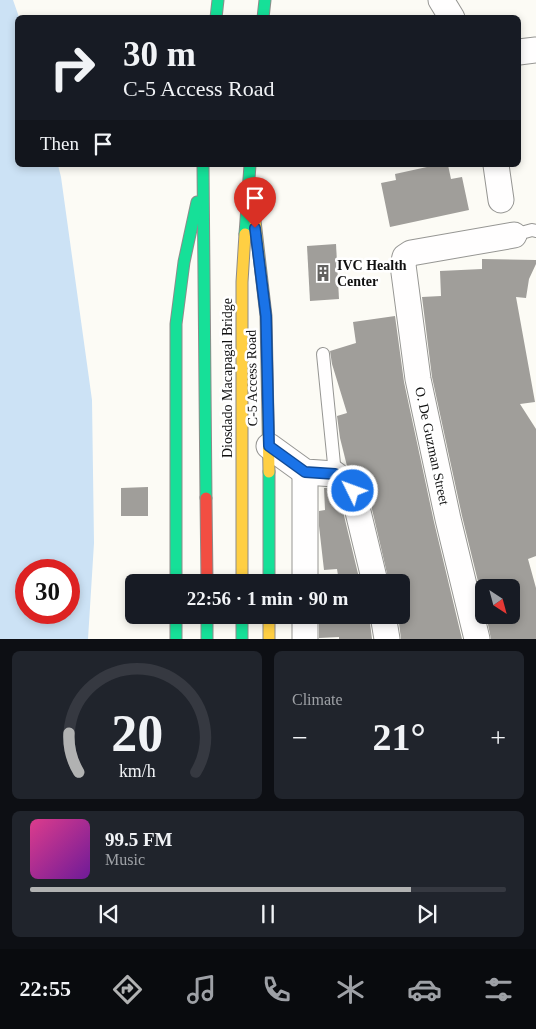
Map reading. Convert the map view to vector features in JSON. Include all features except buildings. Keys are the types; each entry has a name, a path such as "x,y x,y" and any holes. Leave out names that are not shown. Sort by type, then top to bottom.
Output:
{"main road":[{"path":"216,15 218,0"},
{"path":"263,15 265,0"},
{"path":"176,574 176,324 184,262 203,167"},
{"name":"Diosdado Macapagal Bridge","path":"242,574 242,282 249,170"},
{"name":"C-5 Access Road","path":"249,170 266,316 269,574"},
{"name":"Diosdado Macapagal Bridge","path":"202,178 207,574"},
{"path":"176,624 176,639"},
{"path":"207,624 207,639"},
{"path":"242,624 242,639"},
{"path":"269,624 269,639"}],"street":[{"path":"441,0 450,15"},
{"path":"521,52 536,50"},
{"path":"496,167 501,200"},
{"name":"O. De Guzman Street","path":"477,639 448,519 418,380 403,265 406,257 411,253 525,233"},
{"path":"269,446 305,472 335,474 353,491 373,574"},
{"path":"305,472 305,574"},
{"path":"304,639 305,624"},
{"path":"384,624 387,639"}],"lane":[{"path":"323,354 335,474"}],"water":[{"path":"0,0 13,0 18,15 15,15 15,167 58,167 61,177 92,400 94,543 88,639 0,639"}],"traffic: fast":[{"path":"216,15 218,0"},
{"path":"263,15 265,0"},
{"path":"203,167 206,498"},
{"path":"245,234 250,167"},
{"path":"176,574 176,324 184,262 197,202"},
{"path":"269,472 269,574"},
{"path":"176,624 176,639"},
{"path":"207,624 207,639"},
{"path":"242,624 242,639"}],"traffic: slow":[{"path":"254,212 266,316 269,472"},
{"path":"242,574 242,282 245,234"},
{"path":"269,624 269,639"}],"traffic: jam":[{"path":"206,498 207,574"}],"place":[{"name":"IVC Health Center","path":"323,273"}],"route":[{"path":"255,228 266,316 269,446 305,472 335,474 353,491"}]}
